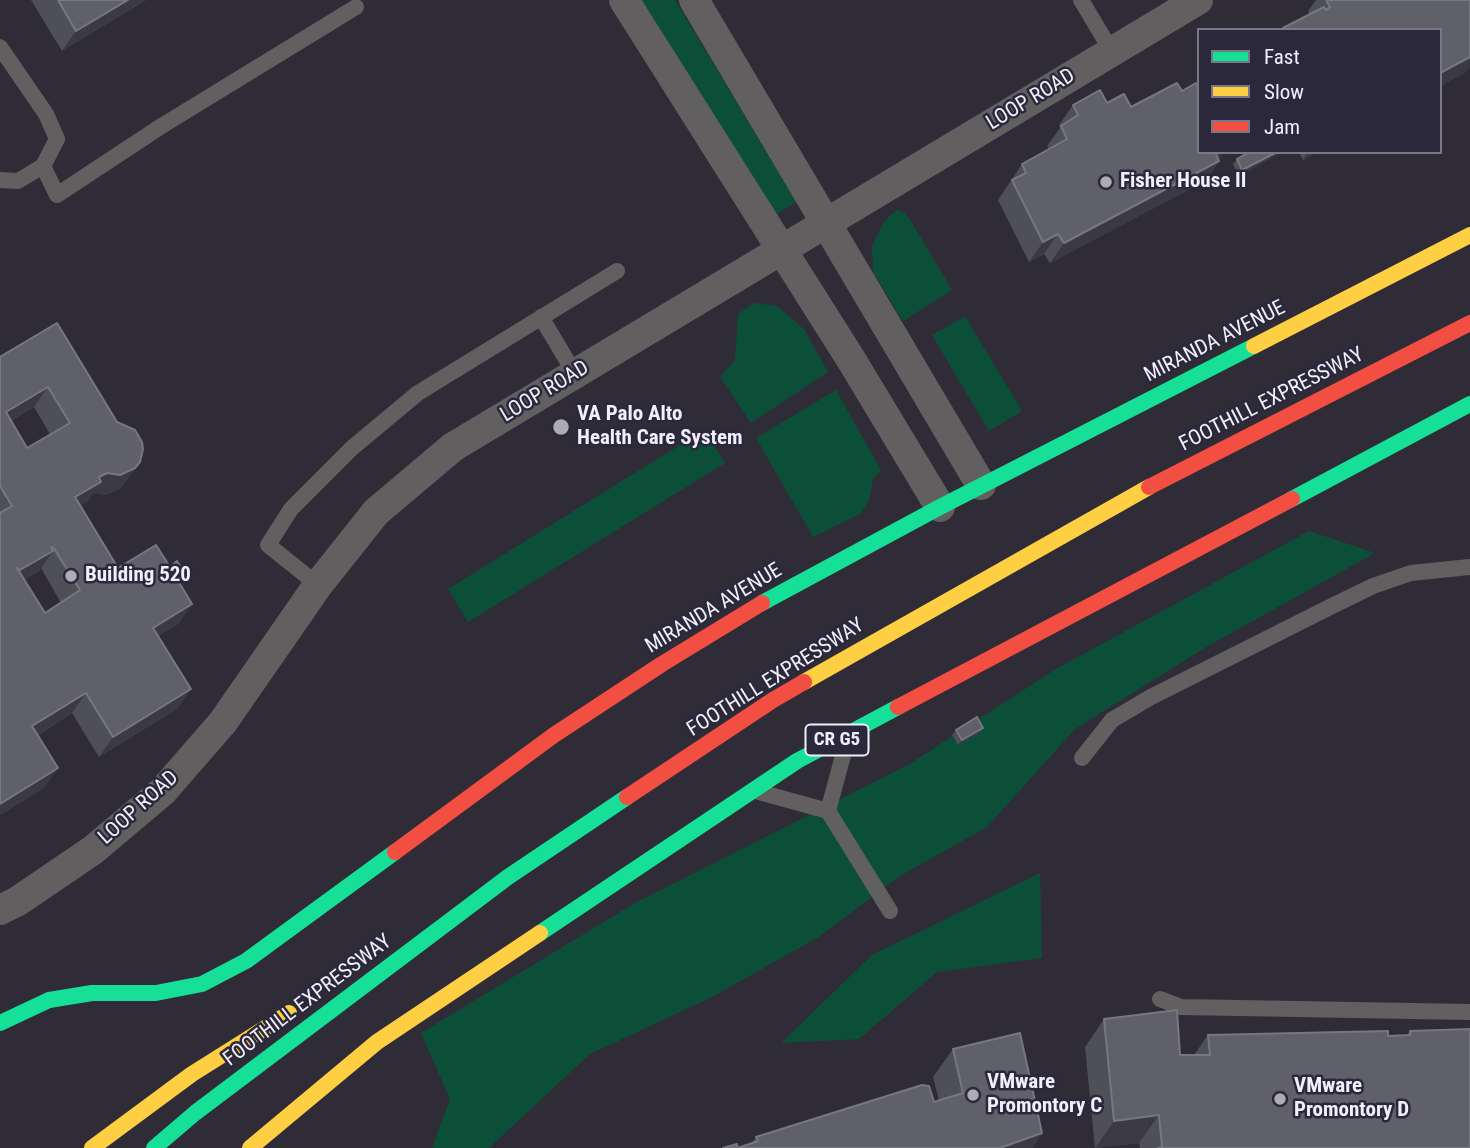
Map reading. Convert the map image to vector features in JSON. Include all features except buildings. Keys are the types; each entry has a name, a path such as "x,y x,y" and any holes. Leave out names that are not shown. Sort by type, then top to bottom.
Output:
{"main road":[{"name":"MIRANDA AVENUE","path":"0,1023 49,1000 92,993 156,993 202,984 246,961 554,735 662,664 786,589 940,506 1470,235"},
{"name":"FOOTHILL EXPRESSWAY","path":"154,1148 205,1104 508,877 773,700 1114,505 1470,323"},
{"name":"CR G5","path":"250,1148 377,1042 797,761 1470,404"},
{"path":"356,972 508,877"},
{"path":"92,1148 192,1074 297,1008"}],"street":[{"path":"624,0 940,506"},
{"path":"694,0 981,485"},
{"name":"LOOP ROAD","path":"0,910 18,901 93,850 163,791 223,722 318,585 376,512 453,447 1198,0"}],"lane":[{"path":"1081,0 1112,52"},
{"path":"43,166 57,195 160,127 356,7"},
{"path":"0,47 46,114 57,138 43,166 18,181 0,180"},
{"path":"318,585 268,545 292,509 352,448 418,393 617,271"},
{"path":"541,317 575,374"},
{"path":"1082,758 1112,720 1151,697 1332,606 1373,586 1411,573 1470,567"},
{"path":"828,811 849,733"},
{"path":"753,790 828,811 890,911"},
{"path":"1160,999 1181,1007 1470,1012"}],"green space":[{"path":"638,0 675,0 796,202 774,216"},
{"path":"897,210 906,213 952,290 903,321 873,272 872,246 884,221"},
{"path":"754,303 777,306 804,329 828,372 751,423 720,377 735,360 738,314"},
{"path":"965,316 1022,411 989,431 932,335"},
{"path":"836,390 881,470 873,479 869,501 860,514 813,537 756,438"},
{"path":"704,430 725,463 468,622 448,589"},
{"path":"1309,531 1375,553 1208,646 1075,729 987,827 900,876 817,938 710,998 590,1054 489,1148 432,1148 450,1099 421,1033 635,903 908,765 1056,669"},
{"path":"1040,873 1042,958 937,972 859,1039 781,1043 872,955"}],"traffic: fast":[{"path":"762,603 940,507 1254,346"},
{"path":"1292,499 1470,404"},
{"path":"540,933 797,761 898,707"},
{"path":"154,1148 195,1113 508,877 627,797"},
{"path":"0,1023 49,1000 92,993 156,993 202,984 246,961 395,852"}],"traffic: slow":[{"path":"1254,346 1470,235"},
{"path":"804,682 1149,487"},
{"path":"250,1148 377,1042 540,933"},
{"path":"92,1148 192,1074 289,1013"}],"traffic: jam":[{"path":"1149,487 1470,323"},
{"path":"898,707 1292,499"},
{"path":"395,852 554,735 762,603"},
{"path":"627,797 804,682"}],"place":[{"name":"Fisher House II","path":"1106,182"},
{"name":"VA Palo Alto Health Care System","path":"561,427"},
{"name":"Building 520","path":"71,576"},
{"name":"VMware Promontory C","path":"973,1095"},
{"name":"VMware Promontory D","path":"1280,1099"}]}
